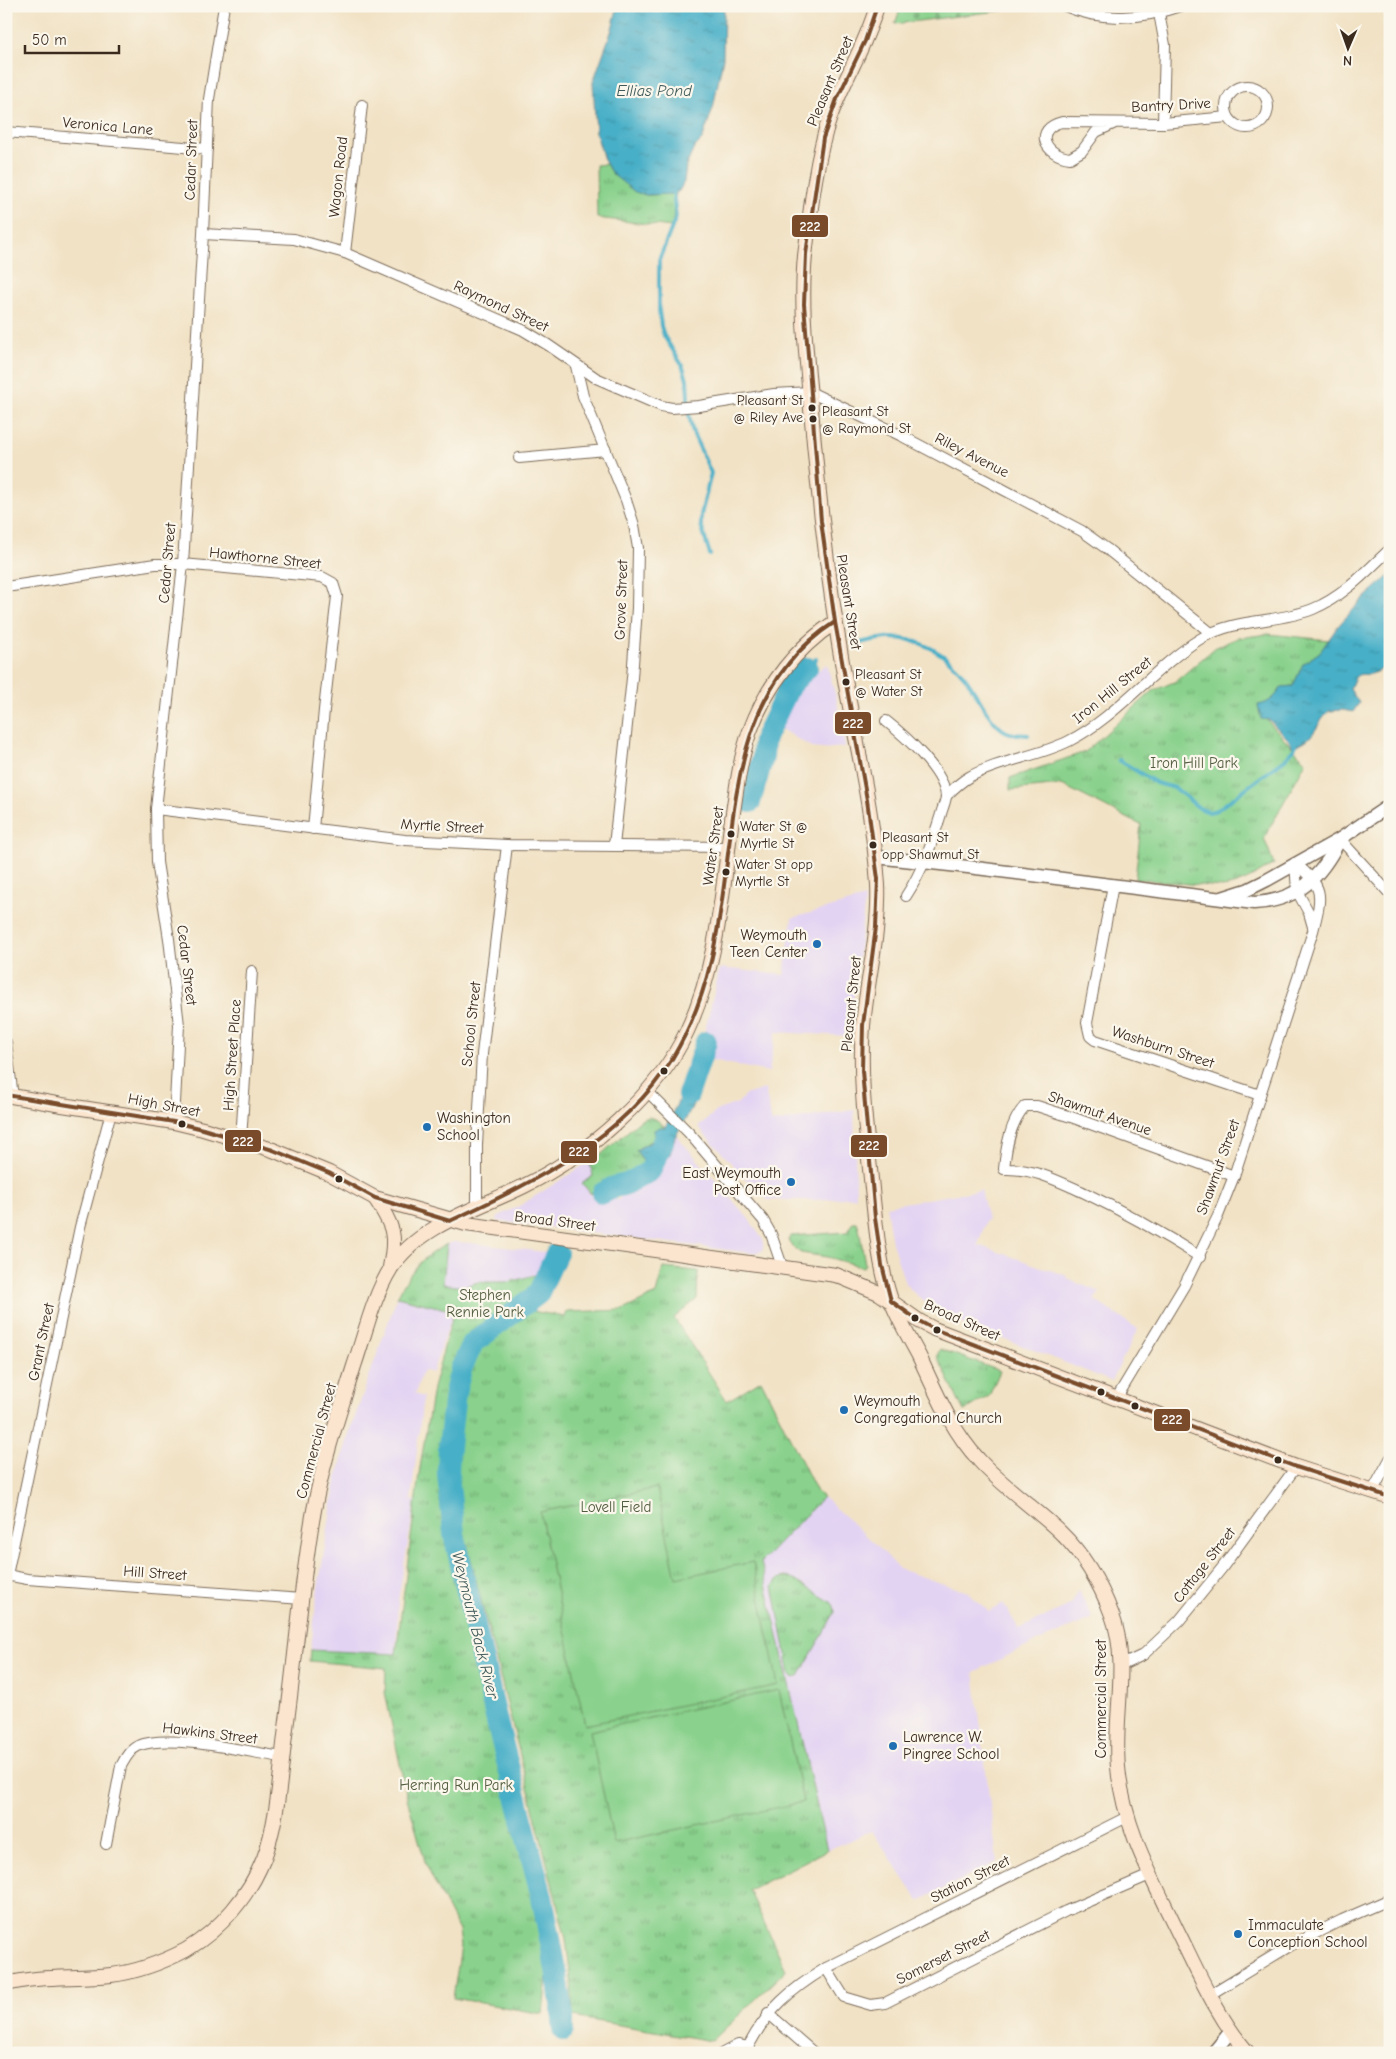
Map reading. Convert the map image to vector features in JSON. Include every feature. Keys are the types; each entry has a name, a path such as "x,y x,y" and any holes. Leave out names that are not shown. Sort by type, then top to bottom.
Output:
{"main road":[{"name":"Pleasant Street","path":"875,1212 865,1110 862,1046 878,911 876,857 835,622 821,521 810,392 804,304 804,273 820,154 824,138 835,105 865,41 877,6"},
{"name":"Water Street","path":"647,1091 664,1071 680,1047 696,1010 714,948 746,745 758,712 777,679 797,652 813,637 835,622"},
{"name":"Commercial Street","path":"8,1978 97,1976 131,1971 159,1962 186,1949 214,1929 247,1892 264,1859 274,1816 314,1510 331,1437 371,1316 388,1272 397,1260 418,1240 450,1221 528,1184 580,1152 615,1123 647,1091"},
{"name":"High Street","path":"10,1096 174,1122 241,1140 273,1150 329,1173 375,1198 450,1221"},
{"path":"375,1198 392,1229 393,1246 388,1272"},
{"name":"Commercial Street","path":"875,1212 882,1264 891,1301 943,1407 968,1447 996,1478 1060,1532 1086,1563 1112,1613 1119,1642 1120,1666 1117,1757 1121,1792 1127,1817 1150,1875 1209,1995 1231,2031 1248,2053"},
{"name":"Broad Street","path":"450,1221 529,1234 782,1266 848,1278 872,1289 934,1329 1296,1467 1390,1497"}],"street":[{"name":"Cedar Street","path":"174,1122 179,1025 158,862 156,809 182,564 203,234 209,99 224,6"},
{"path":"1065,6 1077,12 1105,17 1159,13 1180,6"},
{"path":"1159,13 1165,45 1163,124"},
{"name":"Bantry Drive","path":"1114,123 1096,132 1077,156 1070,158 1060,157 1052,153 1046,144 1045,137 1048,128 1062,122 1114,123 1163,124 1228,117 1239,127 1253,128 1264,120 1268,107 1267,100 1258,89 1245,86 1238,88 1228,97 1226,104 1228,117"},
{"name":"Wagon Road","path":"345,253 362,105"},
{"name":"Veronica Lane","path":"6,132 207,149"},
{"name":"Raymond Street","path":"203,234 294,239 345,253 522,330 548,345 596,378 649,402 672,408 699,406 774,394 810,392"},
{"name":"Grove Street","path":"576,366 583,396 634,524 638,548 632,678 614,846"},
{"name":"Riley Avenue","path":"810,392 910,440 1043,509 1090,536 1211,633"},
{"path":"519,458 606,450"},
{"name":"Iron Hill Street","path":"946,796 958,784 970,776 1039,754 1083,733 1109,714 1185,650 1211,633 1244,622 1305,611 1326,603 1343,592 1390,548"},
{"name":"Hawthorne Street","path":"6,586 155,564 182,564 322,577 333,583 337,596 313,829"},
{"path":"886,721 904,735 918,750 940,780 946,796 926,862 906,896"},
{"path":"1218,899 1247,890 1340,839 1390,805"},
{"name":"Myrtle Street","path":"156,809 404,840 507,845 729,847"},
{"path":"876,857 1113,885 1241,903 1265,902 1305,886 1332,856 1340,839"},
{"path":"1340,839 1390,894"},
{"name":"School Street","path":"477,1208 479,1091 507,845"},
{"name":"Shawmut Street","path":"1295,863 1305,886 1313,931"},
{"name":"Shawmut Street","path":"1116,1399 1172,1308 1200,1257 1234,1176 1313,931 1319,907 1319,895 1305,886 1295,863"},
{"name":"Washburn Street","path":"1113,885 1087,1023 1090,1036 1095,1040 1260,1095"},
{"name":"High Street Place","path":"241,1140 252,971"},
{"path":"6,1042 10,1096"},
{"path":"647,1091 689,1133 763,1220 771,1234 782,1266"},
{"name":"Shawmut Avenue","path":"1200,1257 1124,1212 1038,1173 1004,1169 1009,1140 1020,1112 1026,1106 1037,1106 1234,1176"},
{"name":"Grant Street","path":"7,1577 80,1227 111,1112"},
{"path":"1372,1492 1390,1459"},
{"name":"Cottage Street","path":"1120,1666 1143,1655 1179,1621 1222,1568 1296,1467"},
{"name":"Hill Street","path":"7,1577 302,1599"},
{"name":"Hawkins Street","path":"106,1844 121,1766 127,1755 136,1747 164,1740 282,1757"},
{"name":"Station Street","path":"826,1968 1127,1817"},
{"name":"Somerset Street","path":"826,1968 844,1997 871,2005 886,2003 1066,1911 1150,1875"},
{"path":"1209,1995 1288,1947 1390,1899"},
{"path":"723,2053 738,2045 749,2050 768,2013 803,1982 826,1968"},
{"path":"768,2013 814,2053"},
{"path":"1213,2053 1231,2031"}],"shaded area":[{"path":"827,664 837,701 845,747 821,749 813,748 779,728 797,693 817,671"},
{"path":"865,898 849,1036 776,1032 769,1072 712,1060 709,1044 702,1042 720,968 784,975 792,918"},
{"path":"765,1089 772,1123 854,1110 856,1197 815,1200 768,1200 758,1192 698,1127 718,1110 738,1103 745,1095"},
{"path":"676,1135 748,1218 763,1240 761,1251 752,1253 498,1221 497,1218 499,1216 521,1205 589,1162 593,1176 582,1183 593,1197 619,1200 622,1193 660,1172 663,1163 670,1154"},
{"path":"981,1190 988,1220 978,1245 1067,1276 1067,1279 1100,1292 1094,1300 1138,1329 1111,1381 947,1318 915,1294 905,1283 892,1243 886,1206"},
{"path":"454,1242 554,1253 546,1272 509,1282 478,1282 462,1287 443,1284 447,1244"},
{"path":"397,1297 454,1311 432,1373 423,1370 415,1394 423,1397 411,1500 415,1501 398,1601 396,1654 311,1650 317,1594 336,1481 349,1434"},
{"name":"Lawrence W. Pingree School","path":"823,1497 880,1548 899,1569 968,1592 989,1612 1003,1603 1019,1629 1072,1604 1078,1589 1093,1618 1032,1644 974,1672 997,1862 919,1901 872,1831 827,1850 816,1804 761,1562"}],"green space":[{"path":"901,6 1006,6 1005,10 895,24"},
{"path":"606,164 612,174 646,195 676,193 672,227 597,218 596,165"},
{"name":"Iron Hill Park","path":"1268,634 1329,640 1320,652 1303,664 1293,686 1282,687 1273,700 1267,703 1266,719 1306,762 1264,838 1274,864 1243,881 1222,887 1135,879 1141,825 1062,785 1010,790 1010,778 1085,752 1153,691 1176,681 1216,647 1238,638"},
{"path":"649,1117 657,1120 665,1127 654,1139 636,1150 647,1167 591,1194 582,1183 593,1176 590,1164 641,1120"},
{"path":"853,1222 857,1222 859,1228 865,1264 863,1267 827,1257 801,1253 788,1240 791,1236 847,1232"},
{"name":"Herring Run Park","path":"447,1244 443,1284 462,1287 478,1282 509,1282 546,1272 537,1289 481,1333 475,1326 457,1370 452,1390 440,1501 445,1533 545,1941 548,1966 543,2014 453,1998 461,1946 459,1931 426,1865 407,1798 385,1692 386,1668 310,1661 311,1650 396,1654 419,1474 433,1388 454,1311 397,1297 417,1266 430,1254"},
{"name":"Lovell Field","path":"663,1268 698,1271 697,1299 674,1318 727,1401 761,1380 817,1492 823,1497 761,1562 827,1850 749,1890 786,1970 712,2041 573,2017 566,1939 452,1484 453,1439 463,1376 473,1351 481,1342 520,1315 532,1311 565,1317 567,1312 623,1310 656,1294"},
{"path":"940,1349 1000,1371 989,1396 964,1411 937,1356"},
{"path":"657,1488 676,1578 753,1562 778,1685 585,1725 540,1512"},
{"path":"791,1578 831,1602 835,1612 799,1676 795,1678 790,1675 773,1586 778,1579"},
{"path":"779,1690 803,1802 614,1843 590,1731"}],"water":[{"name":"Ellias Pond","path":"618,6 724,6 723,58 713,108 702,140 694,148 686,166 684,182 679,191 674,194 646,195 635,192 612,174 604,160 596,133 593,82"},
{"path":"1390,575 1390,661 1377,672 1360,674 1355,678 1350,689 1359,703 1353,712 1343,710 1329,711 1310,737 1300,744 1292,746 1289,740 1269,720 1261,719 1258,705 1272,699 1282,687 1293,686 1303,664 1320,652 1338,626 1364,598"},
{"path":"699,1066 697,1091 691,1110 675,1137 670,1154 654,1173 648,1169 636,1150 654,1140 654,1130 665,1127 686,1082"}],"waterway":[{"path":"673,190 676,217 659,260 659,311 664,336 682,365 687,379 689,415 693,433 711,473 701,515 701,525 710,555"},
{"name":"Weymouth Back River","path":"859,643 882,638 900,638 911,640 932,649 950,661 965,677 996,724 1008,732 1028,735"},
{"name":"Weymouth Back River","path":"804,665 807,668 816,659"},
{"name":"Weymouth Back River","path":"750,802 763,757 764,740 790,685 807,668"},
{"name":"Weymouth Back River","path":"1119,760 1156,783 1175,788 1199,808 1209,812 1217,810 1285,759 1294,749 1296,741"},
{"name":"Weymouth Back River","path":"688,1095 706,1042"},
{"name":"Weymouth Back River","path":"603,1193 614,1187 627,1184 650,1171 663,1142"},
{"name":"Weymouth Back River","path":"557,1253 538,1294 473,1343 461,1369 455,1393 448,1474 454,1534 498,1726 542,1897 557,1975 563,2030"}],"transit line":[{"name":"222","path":"877,6 865,41 837,99 823,138 806,254 804,304 821,521 835,622 867,800 878,879 876,927 863,1025 862,1071 875,1218 882,1265 891,1301 934,1329 1296,1467 1390,1497"},
{"name":"222","path":"6,1095 174,1122 203,1129 273,1150 329,1173 375,1198 450,1221 513,1191 543,1174 601,1136 627,1113 651,1088 679,1048 695,1012 711,961 720,916 740,775 752,731 770,690 797,653 835,622"}],"place":[{"name":"Pleasant St @ Riley Ave","path":"812,408"},
{"name":"Pleasant St @ Raymond St","path":"813,419"},
{"name":"Pleasant St @ Water St","path":"846,682"},
{"name":"Water St @ Myrtle St","path":"731,834"},
{"name":"Pleasant St opp Shawmut St","path":"873,845"},
{"name":"Water St opp Myrtle St","path":"726,872"},
{"name":"Weymouth Teen Center","path":"817,944"},
{"name":"Washington School","path":"427,1127"},
{"name":"East Weymouth Post Office","path":"791,1182"},
{"name":"Weymouth Congregational Church","path":"844,1410"},
{"name":"Lawrence W. Pingree School","path":"893,1746"},
{"name":"Immaculate Conception School","path":"1238,1934"}],"park label":[{"name":"Stephen Rennie Park","path":"485,1304"}]}
